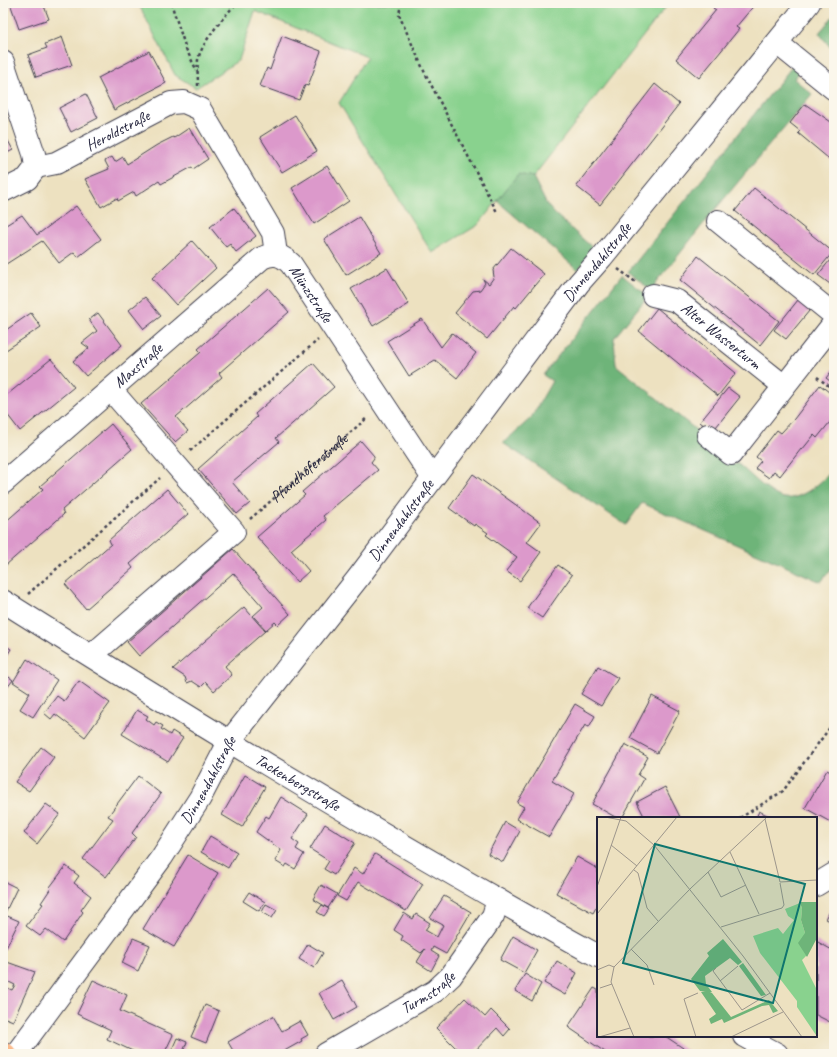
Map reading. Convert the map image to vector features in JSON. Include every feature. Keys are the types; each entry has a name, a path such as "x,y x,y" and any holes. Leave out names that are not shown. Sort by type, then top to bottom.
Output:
{"street":[{"name":"Dinnendahlstraße","path":"16,1054 162,857 200,798 229,742 358,578 579,282 602,257 809,3"},
{"path":"777,43 834,89"},
{"path":"3,62 34,154 31,173"},
{"name":"Heroldstraße","path":"3,191 31,173 56,163 171,103 184,102 200,110"},
{"name":"Münzstraße","path":"200,110 273,233 276,254 284,257 291,264 432,477"},
{"path":"718,220 834,315"},
{"name":"Maxstraße","path":"3,483 262,258 276,254"},
{"name":"Alter Wasserturm","path":"653,295 677,301 784,386"},
{"path":"708,435 731,454 834,323"},
{"path":"92,655 234,532 111,390"},
{"name":"Tackenbergstraße","path":"3,601 92,655 229,742 498,900 597,955"},
{"path":"817,884 834,874"},
{"name":"Turmstraße","path":"326,1054 436,991 451,976 492,916 498,900"},
{"path":"746,1037 777,1054"}],"path":[{"path":"171,3 186,49 198,72"},
{"path":"200,110 198,59 203,47 230,10 237,3"},
{"path":"401,3 399,15 424,71 497,212"},
{"path":"602,257 653,295"},
{"name":"Pfandhöferstraße","path":"234,532 383,405"},
{"path":"742,817 783,791 834,722"}],"green space":[{"path":"138,3 669,3 533,177 518,175 478,225 432,253 339,103 367,57 255,11 239,60 196,88 175,75"},
{"path":"834,15 834,52 819,33"},
{"path":"795,63 803,68 794,79 812,94 708,218 651,290 628,272"},
{"path":"518,174 533,177 547,205 594,249 578,270 497,201"},
{"path":"622,275 648,296 614,338 616,365 716,446 715,448 735,465 737,463 762,485 778,496 793,498 809,491 824,479 834,468 834,565 821,582 642,503 626,525 503,443 531,418 552,381 543,375"}],"building":[{"path":"10,3 47,3 47,5 44,6 49,19 19,29"},
{"path":"717,3 756,3 736,27 739,29 699,78 676,59 716,10 713,8"},
{"path":"282,36 321,51 308,86 305,85 299,100 260,86 267,68 270,70"},
{"path":"62,37 72,65 36,77 28,55 47,48 45,44"},
{"path":"149,51 166,83 114,110 98,78"},
{"path":"655,84 679,104 600,205 576,186"},
{"path":"86,94 98,118 71,132 59,108"},
{"path":"805,104 834,124 834,163 798,133 800,131 790,123"},
{"path":"295,115 317,151 282,172 260,137"},
{"path":"189,128 208,159 193,169 192,167 161,184 159,181 136,196 134,192 118,201 117,198 101,207 85,179 109,169 105,161 112,157 115,162 123,157 127,164 157,145 173,137 174,138"},
{"path":"5,135 13,150 3,155 3,137"},
{"path":"327,166 349,201 314,224 292,188"},
{"path":"754,188 833,252 814,275 735,211"},
{"path":"76,206 101,239 78,257 74,252 59,263 42,241 3,266 3,224 5,223 6,225 22,215 37,235"},
{"path":"234,208 256,236 236,252 230,244 226,247 210,227"},
{"path":"359,217 381,253 346,275 324,239"},
{"path":"192,241 216,268 176,305 152,278"},
{"path":"511,248 544,274 516,308 514,306 487,339 455,313 473,291 480,290 485,283 483,279 489,284 494,277 493,270"},
{"path":"834,255 834,279 830,284 818,275"},
{"path":"698,256 779,321 760,345 680,280"},
{"path":"387,268 409,304 373,326 351,289"},
{"path":"268,288 289,312 219,373 222,377 176,417 188,431 175,442 141,404 201,352 198,349"},
{"path":"802,295 814,305 786,339 774,330"},
{"path":"145,297 161,316 144,329 129,310"},
{"path":"657,308 736,373 718,396 639,331"},
{"path":"31,313 41,327 3,352 3,332"},
{"path":"98,313 122,345 86,376 73,361 89,348 82,343 97,331 89,320"},
{"path":"422,319 441,347 452,333 476,353 457,378 435,360 409,376 387,341"},
{"path":"51,359 74,387 20,431 3,409 3,398"},
{"path":"313,363 334,387 276,438 279,442 232,482 250,503 237,514 198,469 257,417 255,414"},
{"path":"834,368 834,384 826,378"},
{"path":"820,385 834,396 834,417 817,438 814,435 802,450 801,449 780,476 774,471 769,478 755,468 761,461 756,457 777,430 781,433 794,419"},
{"path":"728,388 740,397 712,432 700,422"},
{"path":"111,424 132,449 62,510 64,514 6,565 3,562 3,524 43,489 40,486"},
{"path":"361,441 374,456 371,462 378,470 323,516 326,520 291,550 309,571 297,582 257,537 305,495 302,492"},
{"path":"473,474 541,523 527,542 541,552 520,581 506,571 517,557 486,535 488,533 475,524 474,526 449,508"},
{"path":"167,489 188,514 130,564 133,568 86,609 65,584 111,544 109,540"},
{"path":"233,549 290,614 278,625 275,622 266,630 253,616 263,607 233,573 139,656 127,642"},
{"path":"558,565 572,575 542,618 527,608"},
{"path":"244,607 265,631 225,666 232,675 214,691 206,682 201,687 192,681 187,683 185,677 173,669"},
{"path":"3,644 11,649 3,662"},
{"path":"27,659 57,680 33,717 20,709 30,693 13,682"},
{"path":"598,666 618,678 601,706 581,694"},
{"path":"6,675 13,680 3,693 3,678"},
{"path":"79,681 110,703 85,737 55,714 51,719 44,713 57,696 64,701"},
{"path":"652,696 680,711 657,753 630,738"},
{"path":"575,704 595,716 589,727 585,725 552,781 574,794 549,837 517,819 524,807 517,803"},
{"path":"137,710 148,716 146,719 154,725 156,722 163,726 161,729 170,735 172,731 183,738 168,762 122,734"},
{"path":"625,744 648,757 638,775 644,779 623,817 615,817 592,804"},
{"path":"41,747 54,757 29,791 15,782"},
{"path":"827,770 834,774 834,824 805,808"},
{"path":"245,775 265,787 242,827 222,815"},
{"path":"138,776 161,794 132,833 136,837 106,877 83,859 113,819 108,816"},
{"path":"665,787 680,817 644,817 637,802"},
{"path":"281,797 308,814 292,839 299,844 296,849 304,854 295,869 287,864 285,867 275,861 281,850 256,832 266,816 269,818"},
{"path":"46,804 60,814 37,844 24,833"},
{"path":"759,811 771,817 756,817"},
{"path":"505,822 520,831 503,862 488,854"},
{"path":"325,824 355,843 334,875 324,869 329,861 310,849"},
{"path":"210,836 237,852 228,868 201,852"},
{"path":"375,854 423,884 406,911 358,882 346,901 337,896 354,868 363,874"},
{"path":"188,855 218,873 174,947 143,929"},
{"path":"577,857 597,868 597,906 593,913 556,893"},
{"path":"66,866 79,876 74,883 91,896 81,910 83,912 63,942 46,929 40,936 26,926 43,904 41,903 51,888 50,887"},
{"path":"3,881 17,888 3,917"},
{"path":"321,885 337,894 328,908 313,899"},
{"path":"249,892 265,902 259,911 243,901"},
{"path":"444,896 471,912 446,954 433,947 431,951 439,956 431,971 417,962 425,949 421,953 401,940 403,936 394,930 404,913 413,919 416,914 430,923 425,930 437,937 443,925 430,918"},
{"path":"834,903 834,923 826,919"},
{"path":"266,904 277,910 272,918 262,912"},
{"path":"322,905 329,909 324,916 317,912"},
{"path":"5,915 19,921 5,950 3,949 3,919"},
{"path":"513,936 537,950 524,973 500,960"},
{"path":"133,938 150,945 138,971 122,963"},
{"path":"817,942 834,951 834,967 832,970 834,971 834,1014 830,1022 817,1016"},
{"path":"308,944 323,953 314,968 299,959"},
{"path":"557,961 577,973 565,995 544,983"},
{"path":"7,962 35,972 13,1021 3,1017 3,986 12,990 15,985 3,979 3,971"},
{"path":"525,974 541,984 532,1001 515,991"},
{"path":"93,980 127,995 120,1011 173,1035 164,1054 139,1054 107,1039 111,1030 77,1014"},
{"path":"342,980 357,1007 334,1020 319,993"},
{"path":"594,988 597,990 597,1037 666,1037 692,1054 608,1054 568,1027"},
{"path":"465,998 485,1017 491,1010 510,1029 504,1036 497,1028 472,1054 462,1054 436,1028"},
{"path":"205,1005 219,1011 206,1043 191,1037"},
{"path":"273,1016 282,1031 300,1021 308,1035 301,1039 302,1041 279,1054 235,1054 228,1042"},
{"path":"177,1038 187,1042 182,1054 170,1054"}]}
